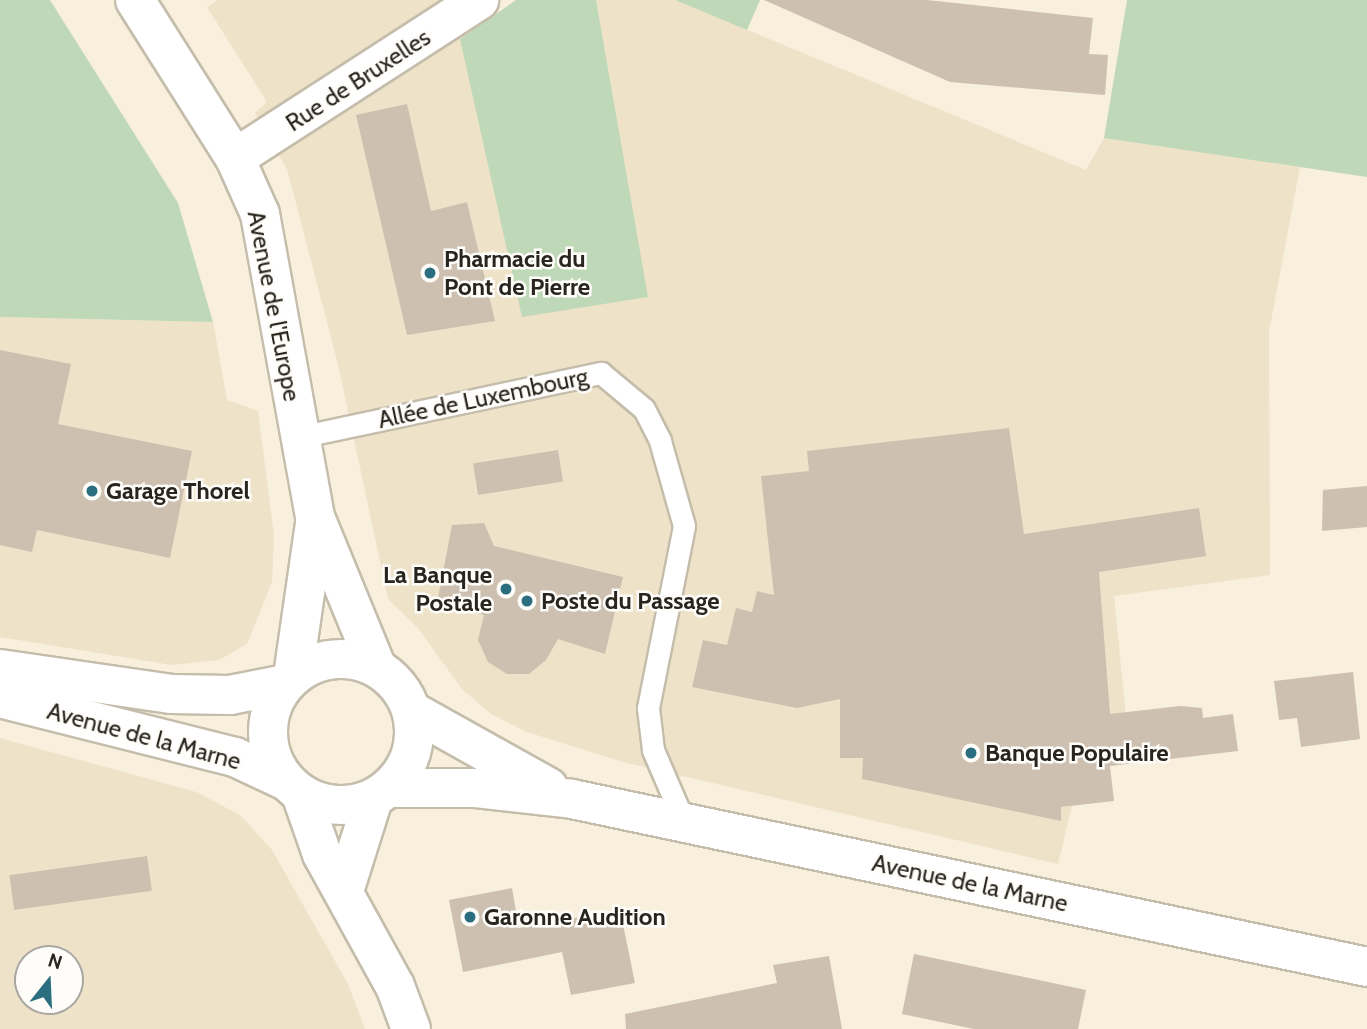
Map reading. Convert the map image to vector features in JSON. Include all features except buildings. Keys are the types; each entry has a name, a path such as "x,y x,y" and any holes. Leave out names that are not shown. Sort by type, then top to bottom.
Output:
{"main road":[{"name":"Avenue de l'Europe","path":"135,0 234,158 260,214 315,517 346,604 376,666"},
{"name":"Rue de Bruxelles","path":"234,158 480,0"},
{"name":"Avenue de l'Europe","path":"289,680 315,517"},
{"path":"345,888 381,793 407,765 415,738 412,710 404,692 376,666 342,658 308,666 289,680 274,702 268,732 275,763 294,787 323,854 345,888 395,986 411,1029"},
{"name":"Avenue de la Marne","path":"0,669 172,694 230,695 289,680"},
{"name":"Avenue de la Marne","path":"0,698 235,757 294,787"},
{"name":"Avenue de la Marne","path":"412,710 471,748 572,799"},
{"path":"294,787 349,805 381,793"},
{"name":"Avenue de la Marne","path":"381,793 476,788 572,799 1367,967"}],"lane":[{"name":"Allée de Luxembourg","path":"299,437 601,373 645,409 682,507 684,526 648,708 653,750 684,822"}],"shaded area":[{"path":"218,0 480,0 490,17 460,39 647,296 596,0 675,0 1086,170 1104,138 1300,167 1269,332 1270,575 1114,596 1127,727 1060,807 1072,806 1058,864 623,762 527,732 491,714 462,689 418,628 388,599 338,364 287,169 255,113 267,102 207,7"},
{"path":"0,317 213,322 227,400 258,411 274,535 272,582 247,644 219,660 172,665 0,637"},
{"path":"0,738 196,792 240,815 272,850 348,984 365,1029 0,1029"}],"green space":[{"path":"0,0 50,0 178,203 213,322 0,317"},
{"path":"516,0 596,0 648,297 522,317 460,39"},
{"path":"675,0 760,0 747,30"},
{"path":"1127,0 1367,0 1367,177 1104,138"}],"place":[{"name":"Pharmacie du Pont de Pierre","path":"430,273"},
{"name":"Garage Thorel","path":"92,491"},
{"name":"La Banque Postale","path":"506,589"},
{"name":"Poste du Passage","path":"527,601"},
{"name":"Banque Populaire","path":"971,753"},
{"name":"Garonne Audition","path":"470,917"}]}
